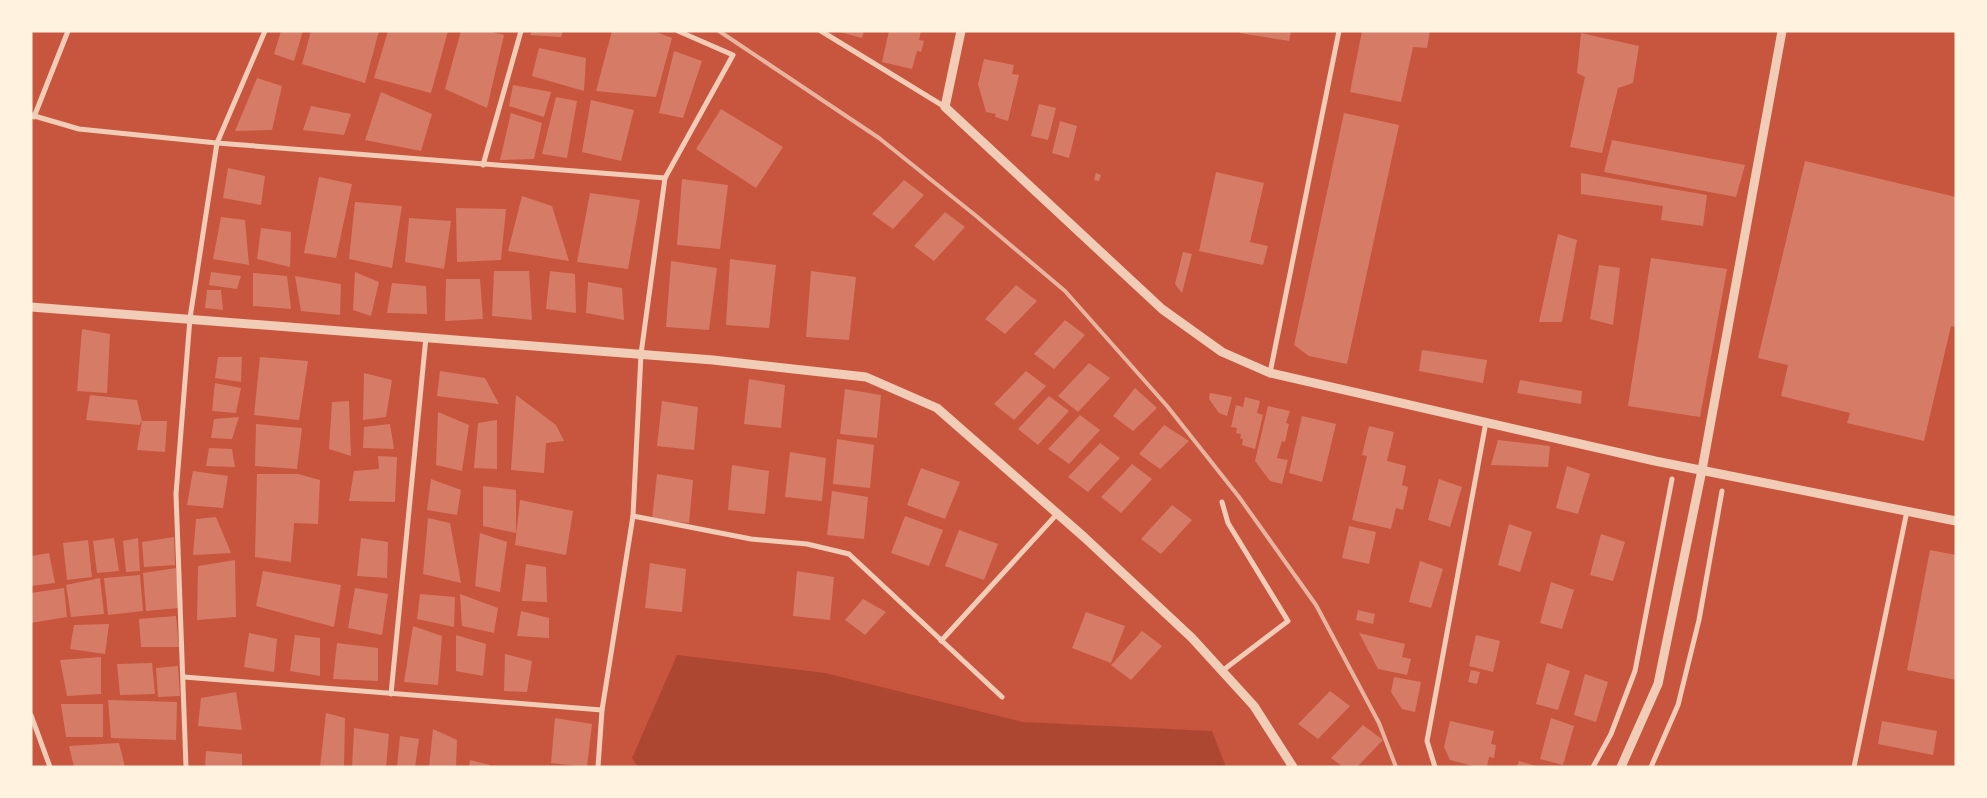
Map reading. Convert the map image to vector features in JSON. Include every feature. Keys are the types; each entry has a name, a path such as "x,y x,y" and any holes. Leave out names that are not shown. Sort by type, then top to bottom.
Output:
{"street":[{"path":"68,31 32,116 79,129 217,143 665,178"},
{"path":"186,767 176,494 190,318 217,143 265,31"},
{"path":"484,165 521,31"},
{"path":"598,767 602,710 633,516 641,354 665,178 733,55 678,31"},
{"path":"821,31 945,107 1162,309 1222,352 1270,373 1655,461 1956,521"},
{"path":"945,107 961,31"},
{"path":"1270,373 1339,31"},
{"path":"1621,767 1658,684 1702,470 1782,31"},
{"path":"31,306 641,354 866,376 937,408 1057,514 1192,638 1254,706 1294,767"},
{"path":"391,694 426,336"},
{"path":"1435,767 1427,741 1486,422"},
{"path":"1593,767 1611,734 1635,671 1672,479"},
{"path":"1651,767 1678,705 1699,620 1722,491"},
{"path":"1222,502 1228,523 1288,620 1222,671"},
{"path":"1854,767 1907,511"},
{"path":"941,641 1057,514"},
{"path":"633,516 751,538 807,544 849,554 1002,697"},
{"path":"184,677 602,710"},
{"path":"31,715 50,767"}],"shaded area":[{"path":"677,655 825,673 1023,722 1212,731 1226,767 638,767 632,758"}],"building":[{"path":"281,31 303,31 294,61 274,54"},
{"path":"311,31 379,31 365,83 302,64"},
{"path":"388,31 448,31 431,93 374,78"},
{"path":"461,31 488,31 504,35 487,108 445,89"},
{"path":"532,31 563,31 561,37 530,35"},
{"path":"612,31 654,31 672,38 656,97 596,91"},
{"path":"836,31 864,31 862,38"},
{"path":"889,31 921,31 919,40 924,41 921,52 917,51 912,69 882,62"},
{"path":"1240,31 1291,31 1289,41 1240,33"},
{"path":"1362,31 1430,31 1427,48 1413,47 1401,102 1350,92"},
{"path":"1581,33 1639,46 1633,83 1618,88 1602,153 1570,147 1585,77 1577,73"},
{"path":"539,48 586,58 584,91 532,76"},
{"path":"674,51 702,61 683,118 659,113"},
{"path":"984,59 1014,65 1012,74 1019,75 1008,121 995,117 996,114 986,112 978,84"},
{"path":"257,78 282,86 272,130 235,131"},
{"path":"513,85 551,92 544,117 509,106"},
{"path":"381,92 432,114 421,151 365,140"},
{"path":"556,97 577,101 567,158 542,154"},
{"path":"591,100 634,110 621,161 582,152"},
{"path":"1039,104 1056,108 1048,140 1031,136"},
{"path":"311,106 351,114 344,135 303,130"},
{"path":"721,109 783,147 756,188 696,149"},
{"path":"511,113 542,123 534,159 500,160"},
{"path":"1344,113 1399,125 1347,364 1309,356 1294,345"},
{"path":"1060,121 1077,126 1069,158 1052,153"},
{"path":"1612,140 1745,165 1736,197 1604,172"},
{"path":"1805,161 1956,197 1956,327 1951,326 1924,441 1847,423 1850,413 1781,396 1788,365 1758,358"},
{"path":"228,168 265,176 261,205 223,198"},
{"path":"1216,172 1264,183 1250,242 1268,246 1263,265 1199,251"},
{"path":"1096,173 1101,175 1099,181 1094,180"},
{"path":"1581,173 1707,195 1703,226 1661,220 1663,206 1581,194"},
{"path":"319,177 352,184 336,258 304,253"},
{"path":"682,179 728,185 720,249 677,245"},
{"path":"904,180 924,195 893,229 872,214"},
{"path":"590,193 640,200 628,269 577,262"},
{"path":"522,196 552,206 569,261 508,251"},
{"path":"355,202 402,206 392,268 349,259"},
{"path":"456,208 506,209 501,260 457,262"},
{"path":"945,212 965,227 934,261 914,246"},
{"path":"221,217 245,220 249,265 213,259"},
{"path":"409,218 451,221 444,269 405,262"},
{"path":"261,228 291,232 290,267 257,259"},
{"path":"1558,234 1577,240 1562,322 1539,322"},
{"path":"1183,252 1192,254 1182,293 1175,284"},
{"path":"1651,258 1727,269 1700,417 1628,406"},
{"path":"730,259 776,265 769,328 726,325"},
{"path":"671,261 717,268 709,330 666,327"},
{"path":"1599,265 1620,268 1613,325 1590,319"},
{"path":"494,271 529,271 532,320 492,316"},
{"path":"550,271 575,274 576,313 546,309"},
{"path":"811,271 856,277 849,340 806,337"},
{"path":"211,272 241,276 237,289 209,285"},
{"path":"355,272 379,282 371,316 353,310"},
{"path":"253,273 287,276 291,309 253,306"},
{"path":"295,276 341,284 340,315 301,311"},
{"path":"446,279 480,279 483,319 445,321"},
{"path":"588,282 622,288 624,320 586,313"},
{"path":"392,283 426,286 427,314 387,313"},
{"path":"1016,285 1037,301 1005,334 985,319"},
{"path":"207,290 221,290 223,310 205,308"},
{"path":"1065,320 1085,335 1054,369 1034,354"},
{"path":"82,329 110,334 107,393 77,391"},
{"path":"1422,350 1487,360 1483,383 1419,371"},
{"path":"218,357 242,357 241,382 215,378"},
{"path":"260,357 308,361 299,420 254,415"},
{"path":"1089,363 1110,378 1078,412 1058,396"},
{"path":"440,371 485,378 499,404 437,396"},
{"path":"1026,371 1046,386 1014,420 994,404"},
{"path":"364,373 392,380 386,417 363,420"},
{"path":"749,379 785,385 781,428 744,424"},
{"path":"1520,380 1582,391 1581,404 1517,393"},
{"path":"215,383 241,388 236,413 212,411"},
{"path":"1135,388 1157,408 1133,431 1113,416"},
{"path":"845,389 881,395 877,438 840,434"},
{"path":"1210,393 1232,397 1227,416 1219,413 1209,399"},
{"path":"90,395 137,400 142,421 139,425 86,420"},
{"path":"516,395 556,425 564,441 546,443 544,473 511,470"},
{"path":"1049,396 1069,411 1038,445 1018,429"},
{"path":"1245,397 1260,401 1257,413 1263,415 1255,449 1242,445 1243,439 1240,438 1241,434 1236,433 1237,428 1231,427 1236,405 1243,407"},
{"path":"349,401 351,456 329,449 332,402"},
{"path":"662,401 698,407 694,450 657,446"},
{"path":"1268,406 1290,411 1286,423 1289,424 1285,442 1282,441 1277,458 1288,460 1282,484 1270,481 1255,461"},
{"path":"438,412 469,425 462,471 436,465"},
{"path":"1080,415 1100,430 1069,464 1048,449"},
{"path":"1302,416 1336,424 1322,482 1289,473"},
{"path":"239,417 232,439 211,438 214,419"},
{"path":"497,420 497,469 474,468 478,423"},
{"path":"142,421 167,421 165,452 137,450"},
{"path":"256,424 302,428 297,469 255,466"},
{"path":"390,424 394,449 363,448 364,427"},
{"path":"1164,425 1189,441 1160,469 1139,454"},
{"path":"1369,426 1394,432 1387,461 1406,466 1402,485 1408,487 1403,510 1396,508 1391,529 1352,520 1367,456 1362,455"},
{"path":"837,439 874,445 870,488 833,484"},
{"path":"1498,440 1550,446 1548,467 1491,465"},
{"path":"1100,443 1120,458 1088,492 1068,477"},
{"path":"209,448 232,449 235,467 206,466"},
{"path":"790,452 826,458 822,501 785,497"},
{"path":"378,456 397,457 395,502 349,501 354,471 379,469"},
{"path":"1132,464 1152,479 1121,513 1101,497"},
{"path":"732,465 769,471 765,514 728,510"},
{"path":"1567,466 1590,474 1578,514 1556,508"},
{"path":"921,468 960,482 945,519 907,505"},
{"path":"193,471 228,476 223,508 187,505"},
{"path":"257,474 298,474 320,480 318,524 294,523 291,562 255,557"},
{"path":"657,474 693,480 689,523 652,519"},
{"path":"431,479 461,490 457,515 427,510"},
{"path":"1439,479 1462,487 1450,527 1428,520"},
{"path":"483,486 516,490 516,533 483,526"},
{"path":"832,491 868,497 864,539 827,535"},
{"path":"520,500 573,511 566,555 515,545"},
{"path":"1172,505 1192,520 1161,554 1141,539"},
{"path":"905,516 943,530 929,566 891,553"},
{"path":"216,517 231,553 193,555 196,519"},
{"path":"428,518 450,523 461,583 423,574"},
{"path":"1509,524 1532,532 1520,572 1498,565"},
{"path":"1349,526 1376,532 1369,564 1342,558"},
{"path":"959,530 998,544 984,580 945,566"},
{"path":"480,533 507,542 500,592 475,586"},
{"path":"1601,534 1625,542 1613,581 1590,575"},
{"path":"174,537 175,565 144,567 142,542"},
{"path":"114,538 119,571 97,573 93,541"},
{"path":"138,538 140,571 126,572 123,541"},
{"path":"361,538 388,542 387,578 357,576"},
{"path":"88,540 92,577 67,580 63,543"},
{"path":"1930,550 1956,555 1956,680 1907,670"},
{"path":"49,553 55,583 31,586 31,556"},
{"path":"235,560 236,617 197,620 198,566"},
{"path":"1420,561 1443,569 1431,608 1409,602"},
{"path":"650,563 686,569 682,612 645,608"},
{"path":"526,564 546,567 547,602 522,601"},
{"path":"176,568 179,608 146,611 143,573"},
{"path":"263,571 341,585 334,627 256,606"},
{"path":"797,571 834,577 830,620 793,616"},
{"path":"140,575 143,611 108,615 104,578"},
{"path":"100,578 104,614 71,617 66,585"},
{"path":"1551,582 1574,590 1562,629 1540,623"},
{"path":"64,588 67,617 31,623 31,593"},
{"path":"355,588 388,594 382,635 348,628"},
{"path":"420,594 455,597 454,627 417,619"},
{"path":"460,594 498,608 494,633 462,626"},
{"path":"863,599 886,612 865,635 845,620"},
{"path":"1358,610 1375,614 1373,624 1356,620"},
{"path":"521,611 549,618 549,638 517,636"},
{"path":"1086,612 1125,626 1111,663 1072,648"},
{"path":"176,616 179,647 141,647 139,619"},
{"path":"109,624 105,654 70,649 74,625"},
{"path":"413,626 442,636 438,685 404,682"},
{"path":"1142,631 1162,646 1131,680 1111,665"},
{"path":"249,633 277,639 274,672 244,667"},
{"path":"1359,633 1405,644 1402,657 1411,659 1407,675 1378,669"},
{"path":"295,635 320,638 320,676 290,671"},
{"path":"456,635 486,644 483,676 456,671"},
{"path":"1476,635 1500,641 1493,672 1469,666"},
{"path":"337,643 378,648 378,681 333,679"},
{"path":"505,654 532,661 527,692 504,691"},
{"path":"101,657 101,694 67,696 60,660"},
{"path":"152,663 155,694 120,695 117,664"},
{"path":"1547,663 1570,671 1558,710 1536,704"},
{"path":"178,666 180,696 158,697 156,668"},
{"path":"1471,670 1480,672 1477,684 1468,682"},
{"path":"1585,674 1608,682 1596,722 1574,715"},
{"path":"1394,677 1421,682 1415,712 1402,709 1391,692"},
{"path":"1330,691 1350,706 1318,739 1298,724"},
{"path":"236,692 242,730 198,726 201,698"},
{"path":"108,700 177,702 176,740 111,738"},
{"path":"61,704 103,704 103,737 66,737"},
{"path":"326,713 345,718 344,767 320,767"},
{"path":"555,718 592,724 587,767 551,763"},
{"path":"1551,718 1574,726 1563,765 1540,759"},
{"path":"1450,721 1494,731 1491,744 1496,745 1494,758 1489,757 1487,767 1477,767 1450,760 1444,747"},
{"path":"1882,721 1937,731 1933,755 1878,744"},
{"path":"1363,725 1383,740 1357,767 1343,767 1331,758"},
{"path":"354,728 389,734 386,767 352,767"},
{"path":"433,729 457,740 456,767 429,767"},
{"path":"400,736 419,739 415,767 397,767"},
{"path":"119,743 125,767 74,767 69,746"},
{"path":"206,751 242,754 242,767 205,767"},
{"path":"470,760 490,765 490,767 469,767"},
{"path":"1519,761 1536,766 1536,767 1517,767"}],"railway":[{"path":"719,31 879,138 975,215 1065,291 1167,406 1239,497 1316,605 1379,723 1396,767"}]}
